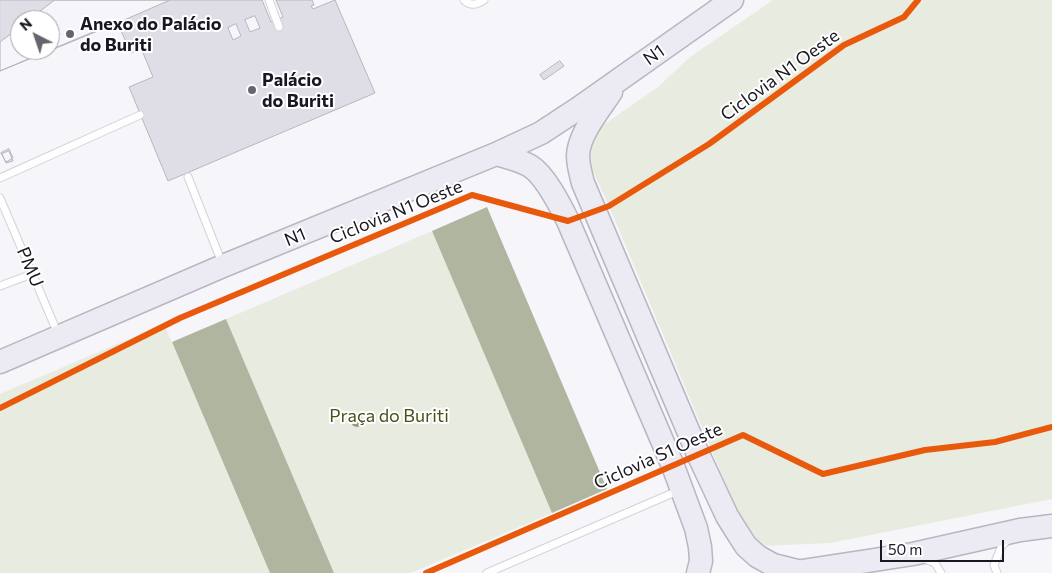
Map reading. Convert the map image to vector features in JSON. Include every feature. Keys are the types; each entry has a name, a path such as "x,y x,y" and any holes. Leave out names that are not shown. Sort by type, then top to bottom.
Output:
{"highway":[{"name":"N1","path":"0,362 223,266 496,154 541,132 580,108 732,0"},
{"path":"619,80 582,138 578,155 583,183 698,454 727,516 746,546 757,556 773,565 793,572 913,554 1020,530 1052,526"},
{"path":"496,154 518,160 531,166 540,174 568,221 673,466 696,528 701,561 698,573"}],"lane":[{"path":"268,0 279,27"},
{"path":"464,0 473,5 479,4 484,0"},
{"path":"0,178 140,115"},
{"path":"188,177 223,266"},
{"name":"PMU","path":"0,198 59,337"},
{"path":"0,286 32,274"},
{"path":"488,573 681,490"},
{"path":"997,573 994,565 1002,545 1020,530"},
{"path":"913,554 935,563 941,573"}],"green space":[{"path":"773,0 1052,0 1052,499 830,543 765,546 748,537 587,158 592,133 658,87 690,57"},
{"name":"Praça do Buriti","path":"432,231 552,513 411,573 334,573 226,319"},
{"path":"164,324 270,573 0,573 0,394"}],"shaded area":[{"path":"487,207 607,489 552,513 432,231"},
{"path":"226,319 334,573 270,573 172,342"}],"building":[{"name":"Palácio do Buriti","path":"0,0 262,0 271,22 283,17 276,0 312,0 314,5 311,6 313,9 335,0 375,93 168,181 129,87 153,77 141,48 131,53 117,22 60,46 60,10 10,10 10,60 26,60 0,71","holes":["255,16 260,28 250,32 245,20","236,24 241,36 233,40 228,28"]},
{"name":"Anexo do Palácio do Buriti","path":"55,0 170,0 60,46 60,10 42,10"},
{"name":"Anexo do Palácio do Buriti","path":"10,34 10,60 27,60 0,71 0,42"},
{"path":"560,61 564,66 544,80 540,75"},
{"path":"9,149 13,158 6,162 1,153"},
{"path":"9,151 13,161 6,163 2,154"}],"cycle path":[{"name":"Ciclovia N1 Oeste","path":"0,408 180,318 472,195 568,221 609,206 709,144 844,45 904,17 918,0"},
{"name":"Ciclovia S1 Oeste","path":"426,573 743,435 823,474 925,450 995,442 1052,427"}],"place":[{"name":"Anexo do Palácio do Buriti","path":"70,34"},
{"name":"Palácio do Buriti","path":"252,90"}]}
